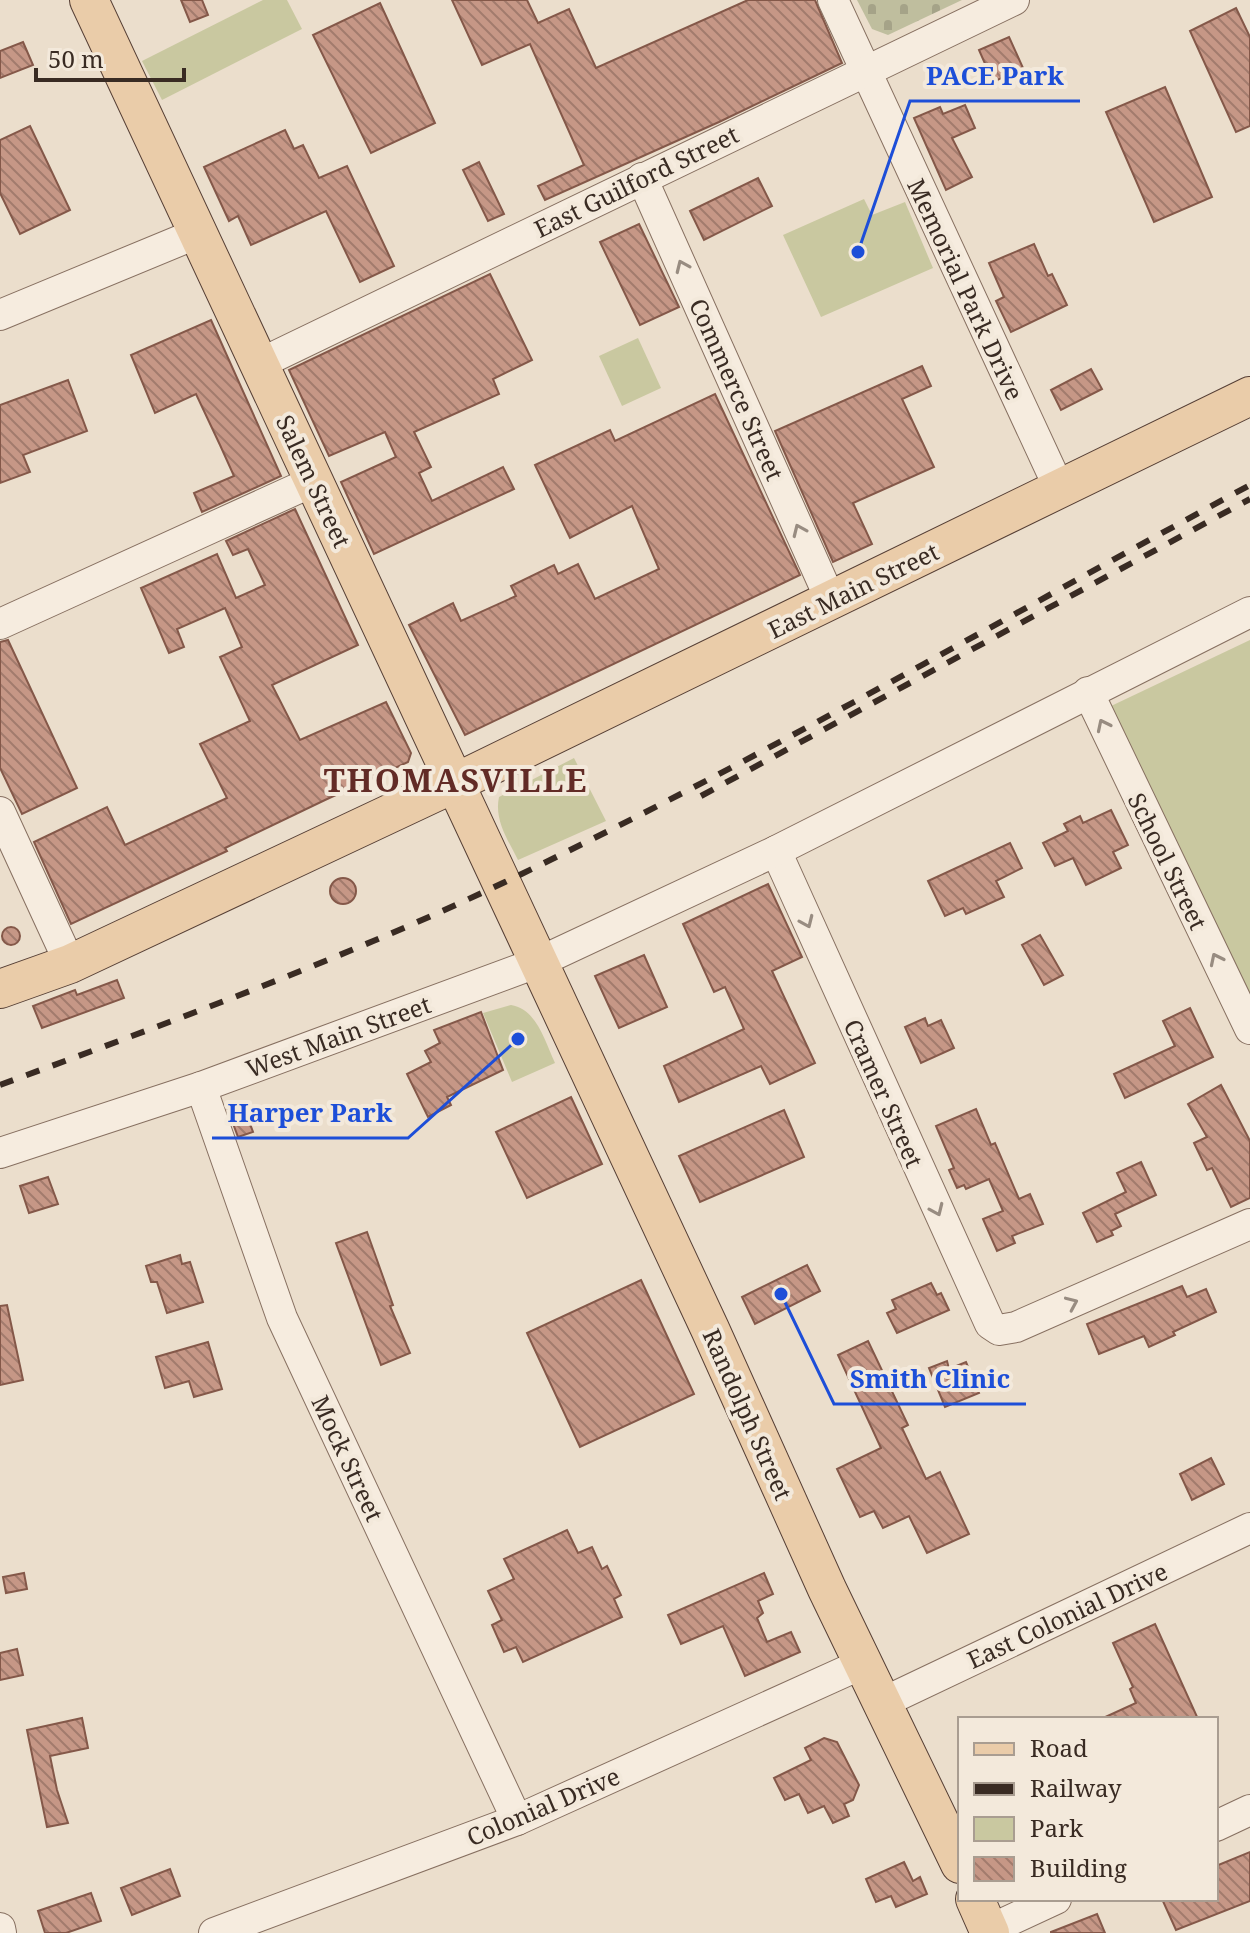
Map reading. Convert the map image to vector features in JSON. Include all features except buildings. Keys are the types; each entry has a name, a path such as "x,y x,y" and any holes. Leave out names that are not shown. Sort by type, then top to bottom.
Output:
{"main road":[{"name":"Salem Street","path":"89,0 539,962"},
{"name":"East Main Street","path":"455,783 1250,396"},
{"path":"0,989 70,964 455,783"},
{"name":"Randolph Street","path":"539,962 827,1589 958,1860"}],"street":[{"name":"Memorial Park Drive","path":"833,0 1060,490"},
{"name":"East Guilford Street","path":"259,364 1014,0"},
{"name":"Commerce Street","path":"642,178 831,601"},
{"path":"0,315 198,233"},
{"path":"0,624 314,481"},
{"path":"539,962 776,851 1250,612"},
{"name":"School Street","path":"1088,692 1250,1029"},
{"path":"0,812 70,964"},
{"name":"Cramer Street","path":"776,851 990,1324 999,1330 1016,1327 1250,1224"},
{"name":"West Main Street","path":"0,1153 201,1087 539,962"},
{"name":"Mock Street","path":"201,1087 282,1318 517,1820"},
{"name":"East Colonial Drive","path":"884,1702 1250,1528"},
{"name":"Colonial Drive","path":"214,1933 517,1820 864,1663"},
{"path":"1218,1825 1250,1810"},
{"path":"985,1921 1050,1901"}],"green space":[{"path":"263,0 287,0 302,29 162,100 142,61"},
{"path":"857,0 962,0 888,35 872,29"},
{"path":"864,199 872,215 905,202 933,268 821,317 783,235"},
{"path":"638,338 661,388 622,406 599,356"},
{"path":"1250,640 1250,999 1109,707"},
{"path":"574,758 606,821 518,860 500,822 499,797"},
{"path":"511,1005 520,1008 534,1020 555,1063 512,1082 483,1013"}],"railway":[{"path":"0,1085 318,964 505,882 787,738 1250,485"},
{"path":"701,796 1250,499"}],"place":[{"name":"PACE Park","path":"858,252"},
{"name":"Harper Park","path":"518,1039"},
{"name":"Smith Clinic","path":"781,1294"}],"district":[{"name":"THOMASVILLE","path":"456,779"}]}
